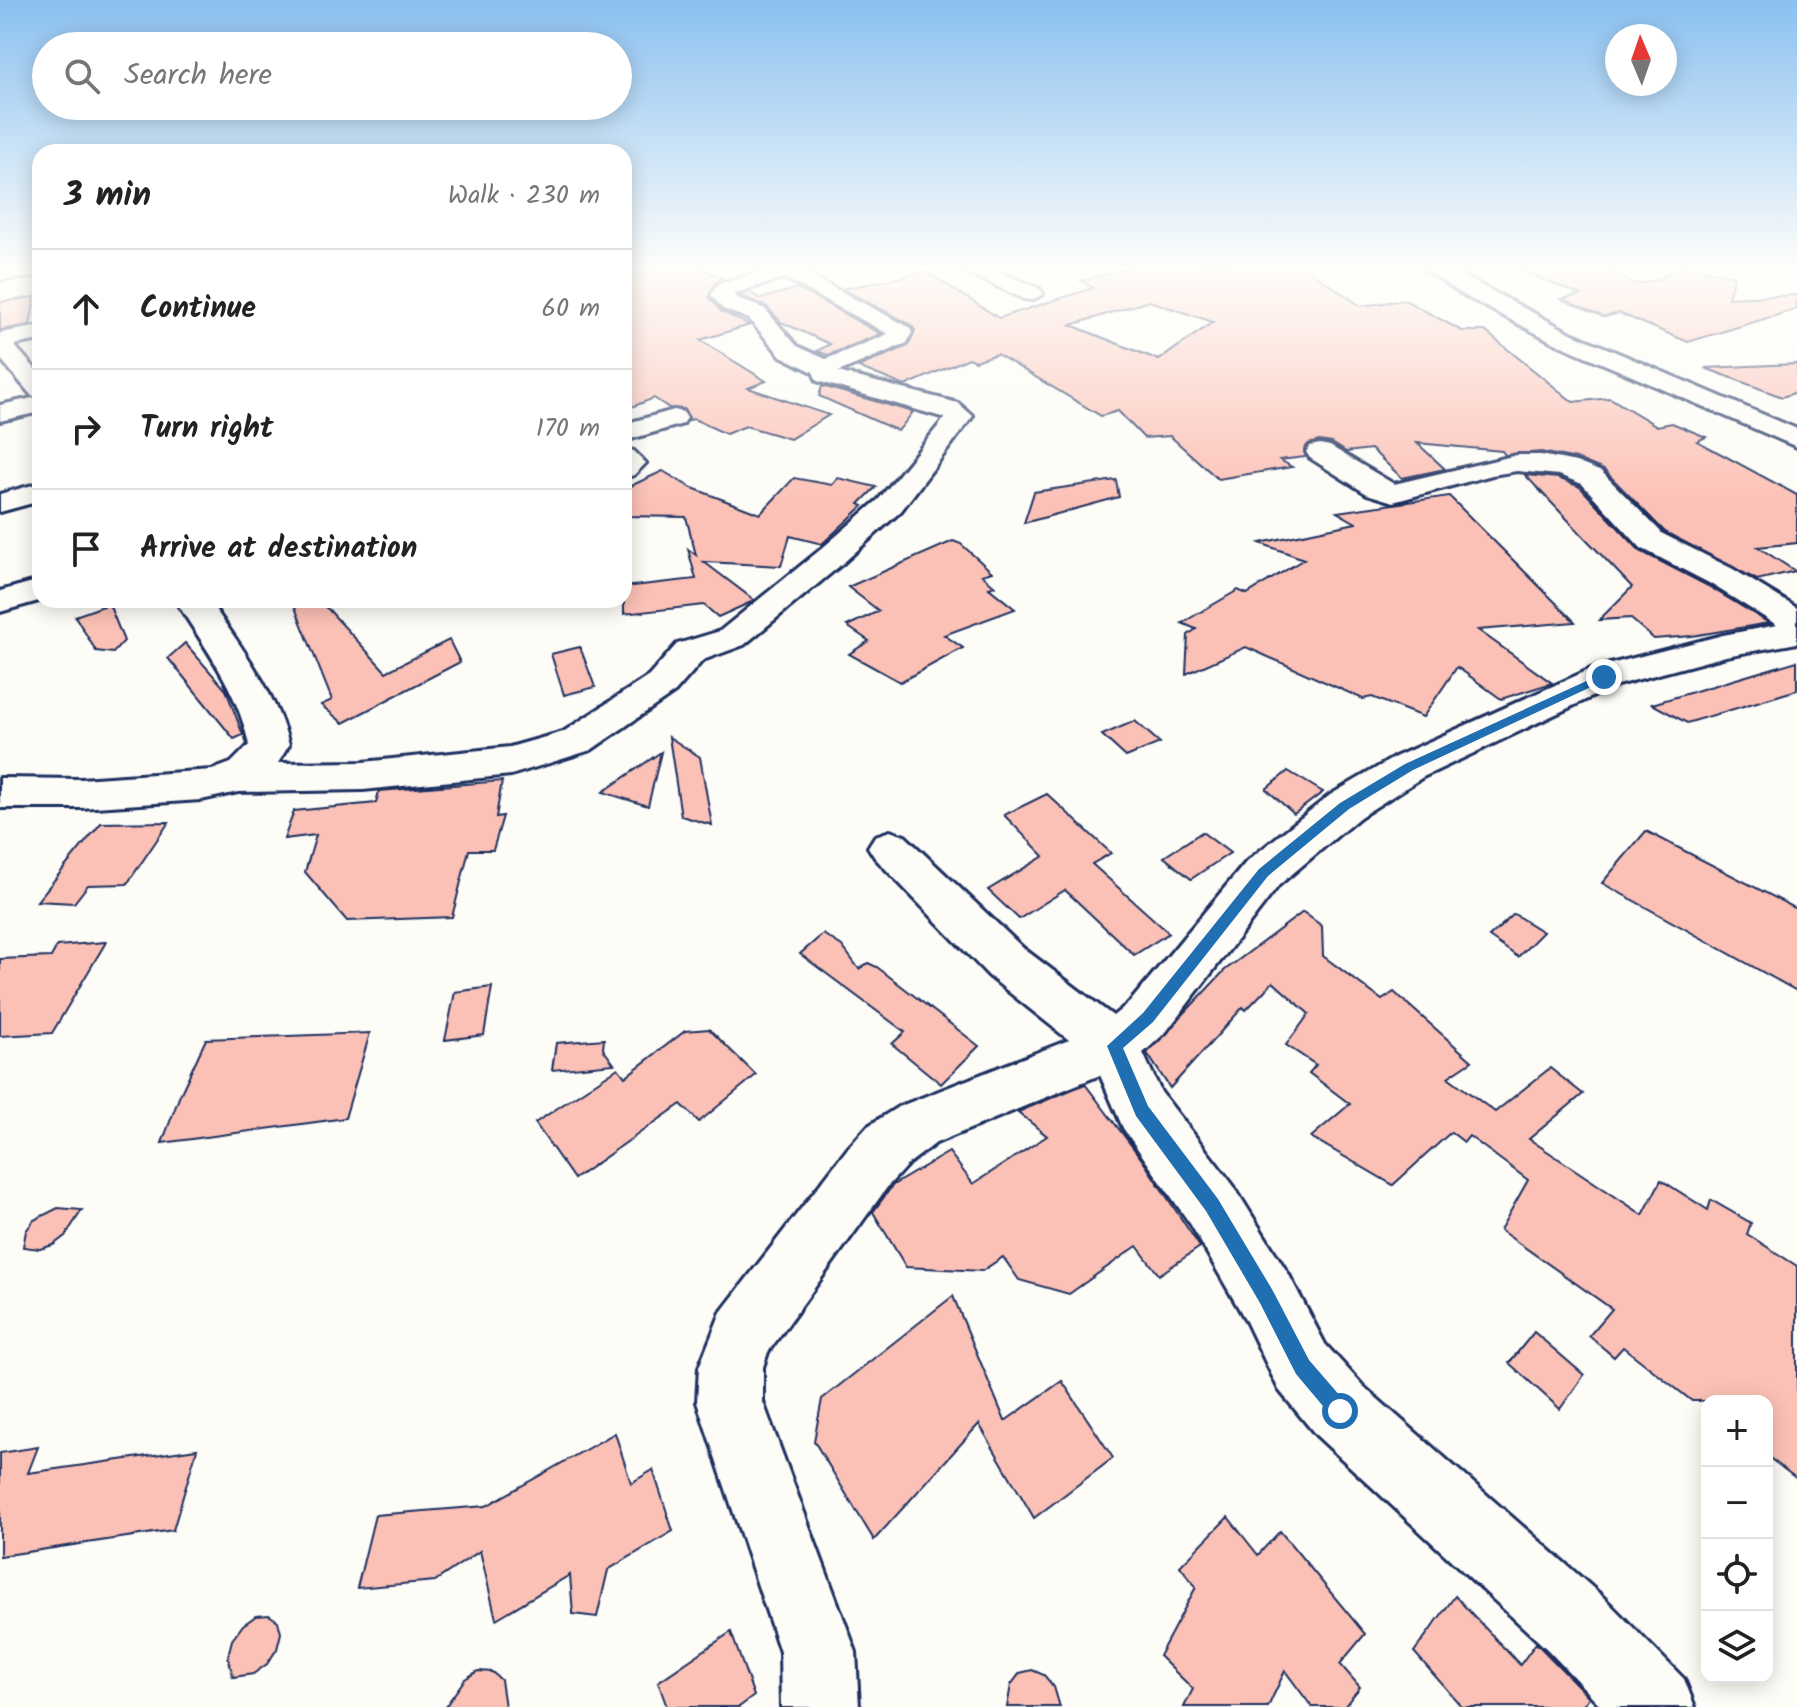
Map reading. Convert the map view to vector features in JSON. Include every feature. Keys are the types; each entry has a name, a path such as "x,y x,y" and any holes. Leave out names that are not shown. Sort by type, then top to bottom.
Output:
{"main road":[{"path":"3,345 32,380"},
{"path":"784,345 789,351 825,368 883,345"},
{"path":"1582,345 1797,439"},
{"path":"0,793 54,796 178,787 260,770 363,776 530,758 577,741 662,684 690,652 732,638 890,505 941,439 960,420 959,414 949,409 826,376 825,368"},
{"path":"0,413 32,406"},
{"path":"632,431 674,418"},
{"path":"1320,452 1377,488 1393,493 1510,461 1538,462 1580,472 1592,478 1652,541 1721,576 1797,623"},
{"path":"0,503 32,494"},
{"path":"0,602 32,592"},
{"path":"197,608 250,694 267,729 269,745 260,770"},
{"path":"820,1707 818,1652 730,1402 731,1367 743,1334 868,1167 888,1145 917,1125 1114,1046 1148,1017 1263,873 1345,806 1409,767 1604,677 1723,646 1797,632"},
{"path":"890,847 1006,962 1114,1046 1142,1110 1212,1205 1267,1297 1302,1367 1340,1411 1575,1623 1656,1707"}],"building":[{"path":"632,345 708,345 766,381 748,388 829,415 790,439 746,426 726,434 694,419 689,420 684,409 669,408 654,398 632,407"},
{"path":"829,345 854,345 828,355 817,351"},
{"path":"1120,345 1159,360 1181,345 1502,345 1573,402 1610,398 1657,426 1672,423 1706,437 1697,441 1797,495 1797,543 1758,547 1795,571 1757,580 1665,532 1604,470 1577,459 1541,452 1505,455 1502,451 1417,443 1445,469 1402,478 1371,449 1346,452 1332,443 1319,441 1308,444 1304,450 1306,457 1280,460 1292,467 1218,479 1170,436 1144,438 1118,411 1101,416 997,354 975,361 969,358 905,386 858,367 908,346"},
{"path":"1797,364 1797,392 1782,397 1705,368"},
{"path":"822,386 913,412 898,431 819,396"},
{"path":"663,471 690,487 760,514 794,478 832,485 838,478 876,487 859,504 863,506 822,544 790,536 781,566 704,562 754,600 718,617 704,605 624,614 624,608 632,608 632,586 696,579 688,549 696,555 686,517 632,516 632,485"},
{"path":"1525,475 1558,478 1580,487 1640,551 1708,586 1769,623 1654,639 1630,618 1599,620 1632,587"},
{"path":"1116,480 1119,497 1024,523 1034,492"},
{"path":"1449,496 1575,622 1478,630 1552,683 1501,699 1457,667 1423,717 1372,697 1363,699 1246,647 1186,674 1188,635 1196,629 1182,623 1238,590 1247,594 1304,559 1260,543 1356,523 1337,512"},
{"path":"953,541 961,544 992,572 982,575 995,586 989,588 1015,609 944,635 963,648 900,682 849,654 869,641 847,626 879,611 848,587"},
{"path":"98,608 111,608 124,641 113,653 96,651 75,616"},
{"path":"295,608 326,608 386,672 449,640 460,662 343,723 321,705 332,700"},
{"path":"185,643 226,690 243,735 234,739 168,658"},
{"path":"580,647 595,687 564,695 551,654"},
{"path":"1797,661 1797,690 1687,723 1652,704"},
{"path":"1135,721 1160,743 1126,757 1102,735"},
{"path":"669,737 700,757 712,825 681,816"},
{"path":"661,752 648,806 603,792"},
{"path":"1288,771 1323,792 1294,814 1266,789"},
{"path":"502,781 496,817 503,816 493,850 469,850 452,917 347,921 305,872 316,835 284,839 294,811 376,803 379,791"},
{"path":"1047,794 1111,853 1092,864 1169,933 1134,955 1065,890 1019,919 988,890 1044,856 1004,815"},
{"path":"169,822 127,884 88,885 74,903 37,901 101,823"},
{"path":"1646,831 1797,909 1797,991 1602,883"},
{"path":"1202,832 1230,853 1191,879 1164,857"},
{"path":"1303,912 1322,926 1323,956 1382,1000 1394,992 1472,1061 1448,1077 1495,1112 1550,1068 1583,1094 1529,1139 1643,1215 1661,1180 1708,1210 1711,1200 1751,1223 1747,1234 1797,1266 1797,1479 1773,1461 1773,1395 1701,1395 1701,1401 1692,1401 1623,1347 1614,1357 1589,1336 1612,1309 1500,1230 1528,1180 1469,1136 1464,1142 1451,1132 1393,1185 1311,1137 1350,1104 1309,1073 1316,1065 1286,1045 1309,1014 1273,982 1246,1010 1243,1007 1170,1088 1147,1053 1225,970"},
{"path":"1514,914 1543,932 1518,957 1489,937"},
{"path":"823,934 842,946 859,969 868,963 877,967 979,1046 941,1084 892,1044 905,1032 800,954"},
{"path":"106,942 52,1033 0,1036 0,959 51,957 57,946"},
{"path":"492,987 484,1035 445,1040 455,992"},
{"path":"709,1029 756,1075 699,1122 681,1104 574,1179 535,1123 618,1068 625,1077 685,1031"},
{"path":"370,1033 345,1118 162,1143 206,1039"},
{"path":"604,1039 603,1049 614,1064 552,1070 556,1043"},
{"path":"1085,1084 1143,1161 1200,1247 1159,1275 1137,1246 1069,1294 1019,1280 1003,1257 982,1271 906,1267 873,1212 893,1185 949,1152 973,1184 1047,1136 1018,1112"},
{"path":"58,1208 82,1210 65,1236 53,1245 40,1249 23,1247 26,1231 34,1220"},
{"path":"953,1296 1005,1421 1062,1381 1113,1458 1034,1518 979,1424 874,1540 814,1441 822,1399"},
{"path":"1534,1332 1584,1375 1560,1409 1509,1363"},
{"path":"615,1433 631,1483 653,1470 673,1531 608,1570 597,1617 573,1614 570,1575 496,1619 480,1551 435,1581 357,1588 375,1515 486,1506"},
{"path":"38,1447 28,1473 197,1449 173,1530 0,1556 0,1453"},
{"path":"1228,1517 1258,1555 1280,1531 1365,1634 1340,1664 1360,1687 1344,1707 1312,1707 1285,1671 1268,1707 1184,1707 1193,1689 1159,1656 1196,1587 1180,1566"},
{"path":"1455,1596 1520,1665 1536,1643 1589,1697 1582,1707 1462,1707 1414,1652"},
{"path":"269,1615 278,1621 281,1633 277,1649 267,1664 253,1674 233,1677 228,1656 232,1640 243,1625 256,1616"},
{"path":"731,1632 754,1696 739,1707 667,1707 658,1682"},
{"path":"1032,1670 1044,1675 1054,1687 1060,1707 1007,1707 1011,1685 1020,1673"},
{"path":"478,1671 492,1672 501,1680 505,1707 445,1707 465,1679"}],"route":[{"path":"1340,1411 1302,1367 1267,1297 1212,1205 1142,1110 1114,1046 1148,1017 1263,873 1345,806 1409,767 1604,677"}]}
